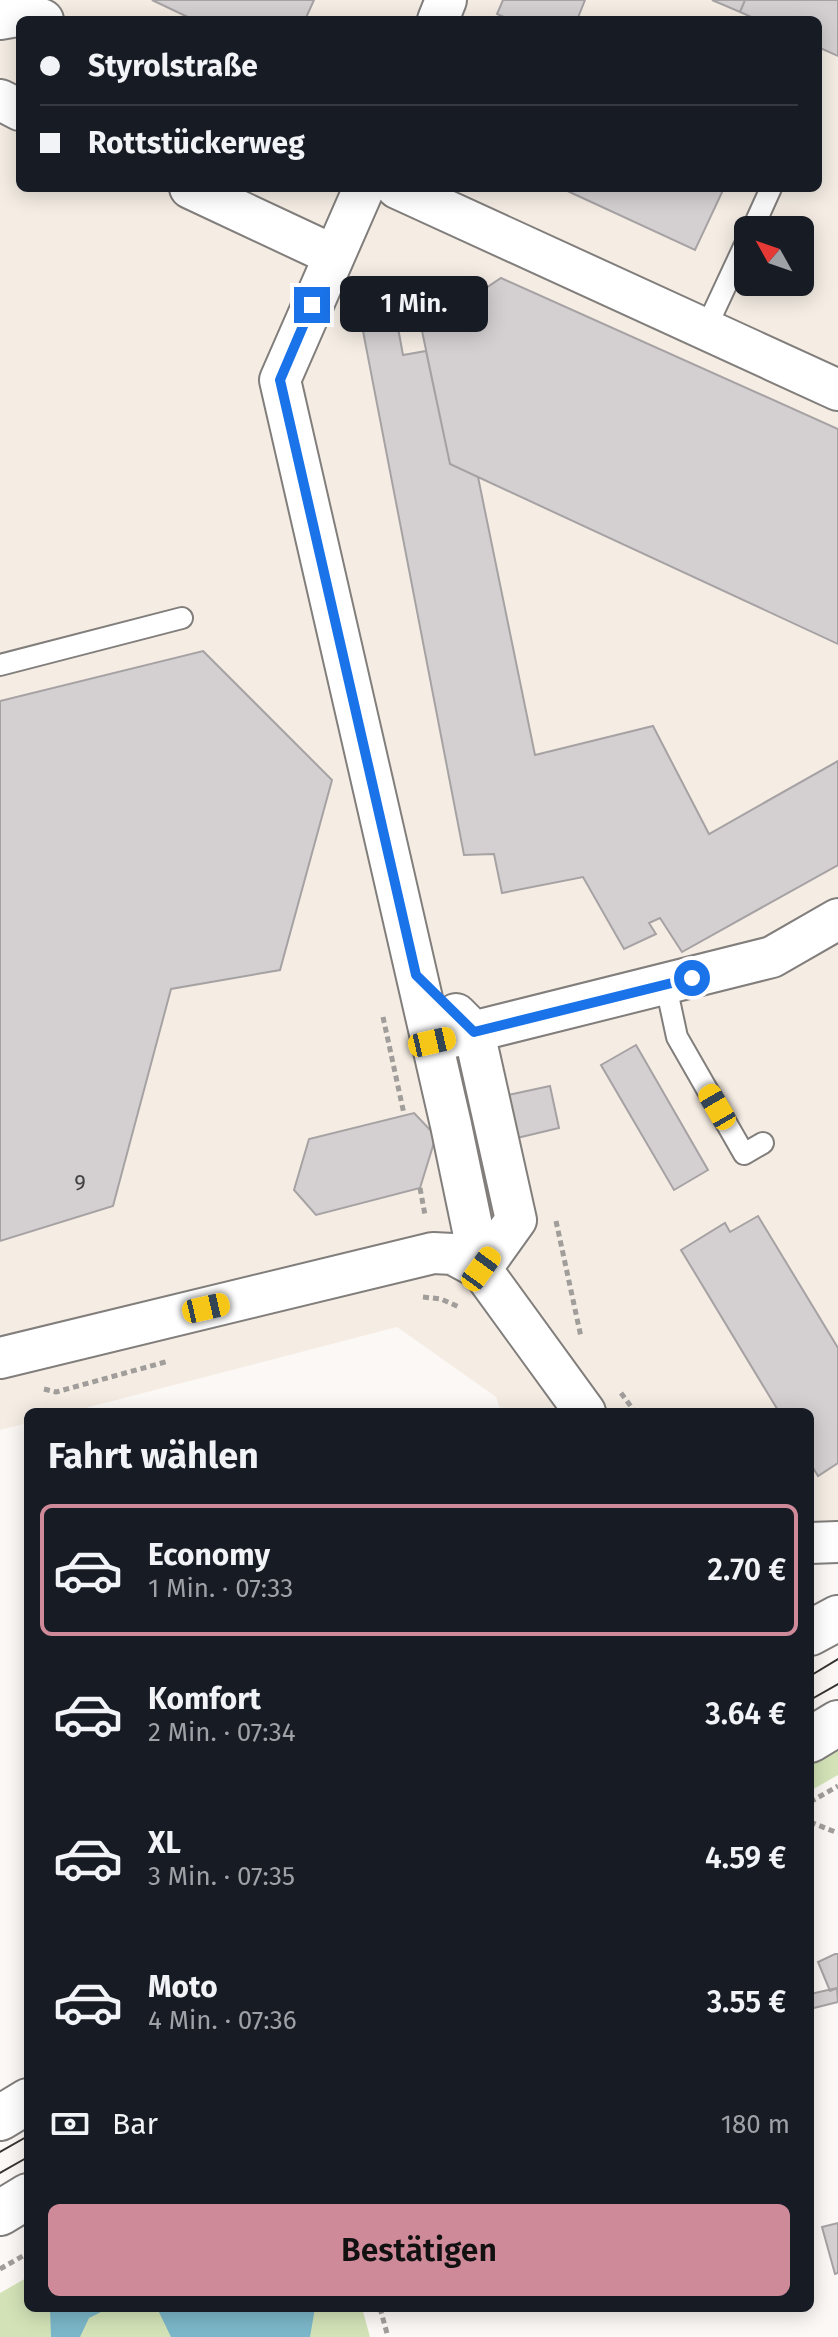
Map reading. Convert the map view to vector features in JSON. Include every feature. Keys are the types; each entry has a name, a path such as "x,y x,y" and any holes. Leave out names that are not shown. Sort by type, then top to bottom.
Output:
{"main road":[{"path":"814,1631 838,1618"},
{"path":"0,2118 24,2103"},
{"path":"0,2213 24,2198"}],"street":[{"path":"199,192 333,255"},
{"path":"362,192 280,380 481,1269 582,1408"},
{"path":"406,192 838,390"},
{"path":"432,1042 666,986 772,957 838,919"},
{"path":"416,975 474,1032 516,1220 481,1269"},
{"path":"0,1358 433,1253 453,1254 481,1269"},
{"path":"814,1543 838,1542"}],"lane":[{"path":"758,216 769,192"},
{"path":"706,328 734,268"},
{"path":"0,665 182,618"},
{"path":"666,986 677,1037 744,1154 763,1143"}],"path":[{"path":"553,1208 581,1338"},
{"path":"416,1297 441,1299 468,1314"},
{"path":"33,1387 56,1392 179,1358"},
{"path":"814,1800 838,1786"},
{"path":"814,1824 838,1833"},
{"path":"0,2269 24,2255"},
{"path":"381,2312 388,2337"}],"shaded area":[{"path":"0,0 838,0 838,1547 814,1560 814,1408 500,1408 496,1397 397,1327 85,1408 24,1408 24,1424 0,1430"}],"green space":[{"path":"838,1747 838,1775 814,1789 814,1761"},
{"path":"24,2279 24,2312 363,2312 370,2337 0,2337 0,2293"}],"water":[{"path":"50,2312 101,2312 89,2318 80,2337 51,2337"},
{"path":"159,2312 314,2312 310,2337 171,2337"}],"building":[{"path":"152,0 314,0 307,16 186,16"},
{"path":"503,0 585,0 579,16 497,14"},
{"path":"712,0 745,0 740,12"},
{"path":"745,0 838,0 838,56 822,49 822,16 749,16 740,12"},
{"path":"570,192 722,192 695,250"},
{"path":"501,278 838,429 838,644 450,464 422,331"},
{"path":"357,300 396,317 403,355 426,351 450,464 478,477 535,755 653,726 709,834 838,761 838,865 682,952 660,918 649,923 656,934 624,949 583,877 502,893 494,854 464,855"},
{"path":"203,651 332,780 280,970 171,989 113,1206 0,1241 0,701"},
{"path":"636,1045 708,1170 674,1190 601,1065"},
{"path":"550,1086 559,1128 517,1138 508,1095"},
{"path":"414,1113 436,1136 420,1188 316,1215 294,1190 309,1139"},
{"path":"758,1216 838,1348 838,1463 818,1476 814,1470 814,1408 777,1408 681,1250 725,1223 730,1232"},
{"path":"838,1954 838,1988 830,1991 818,1962"},
{"path":"837,1988 838,2002 814,2008 814,1993"},
{"path":"838,2223 838,2273 835,2274 822,2227"}],"tram line":[{"path":"814,1674 838,1659"},
{"path":"814,1698 838,1684"},
{"path":"0,2152 24,2138"},
{"path":"0,2173 24,2159"}],"route":[{"path":"312,305 280,380 416,975 474,1032 692,978"}]}
